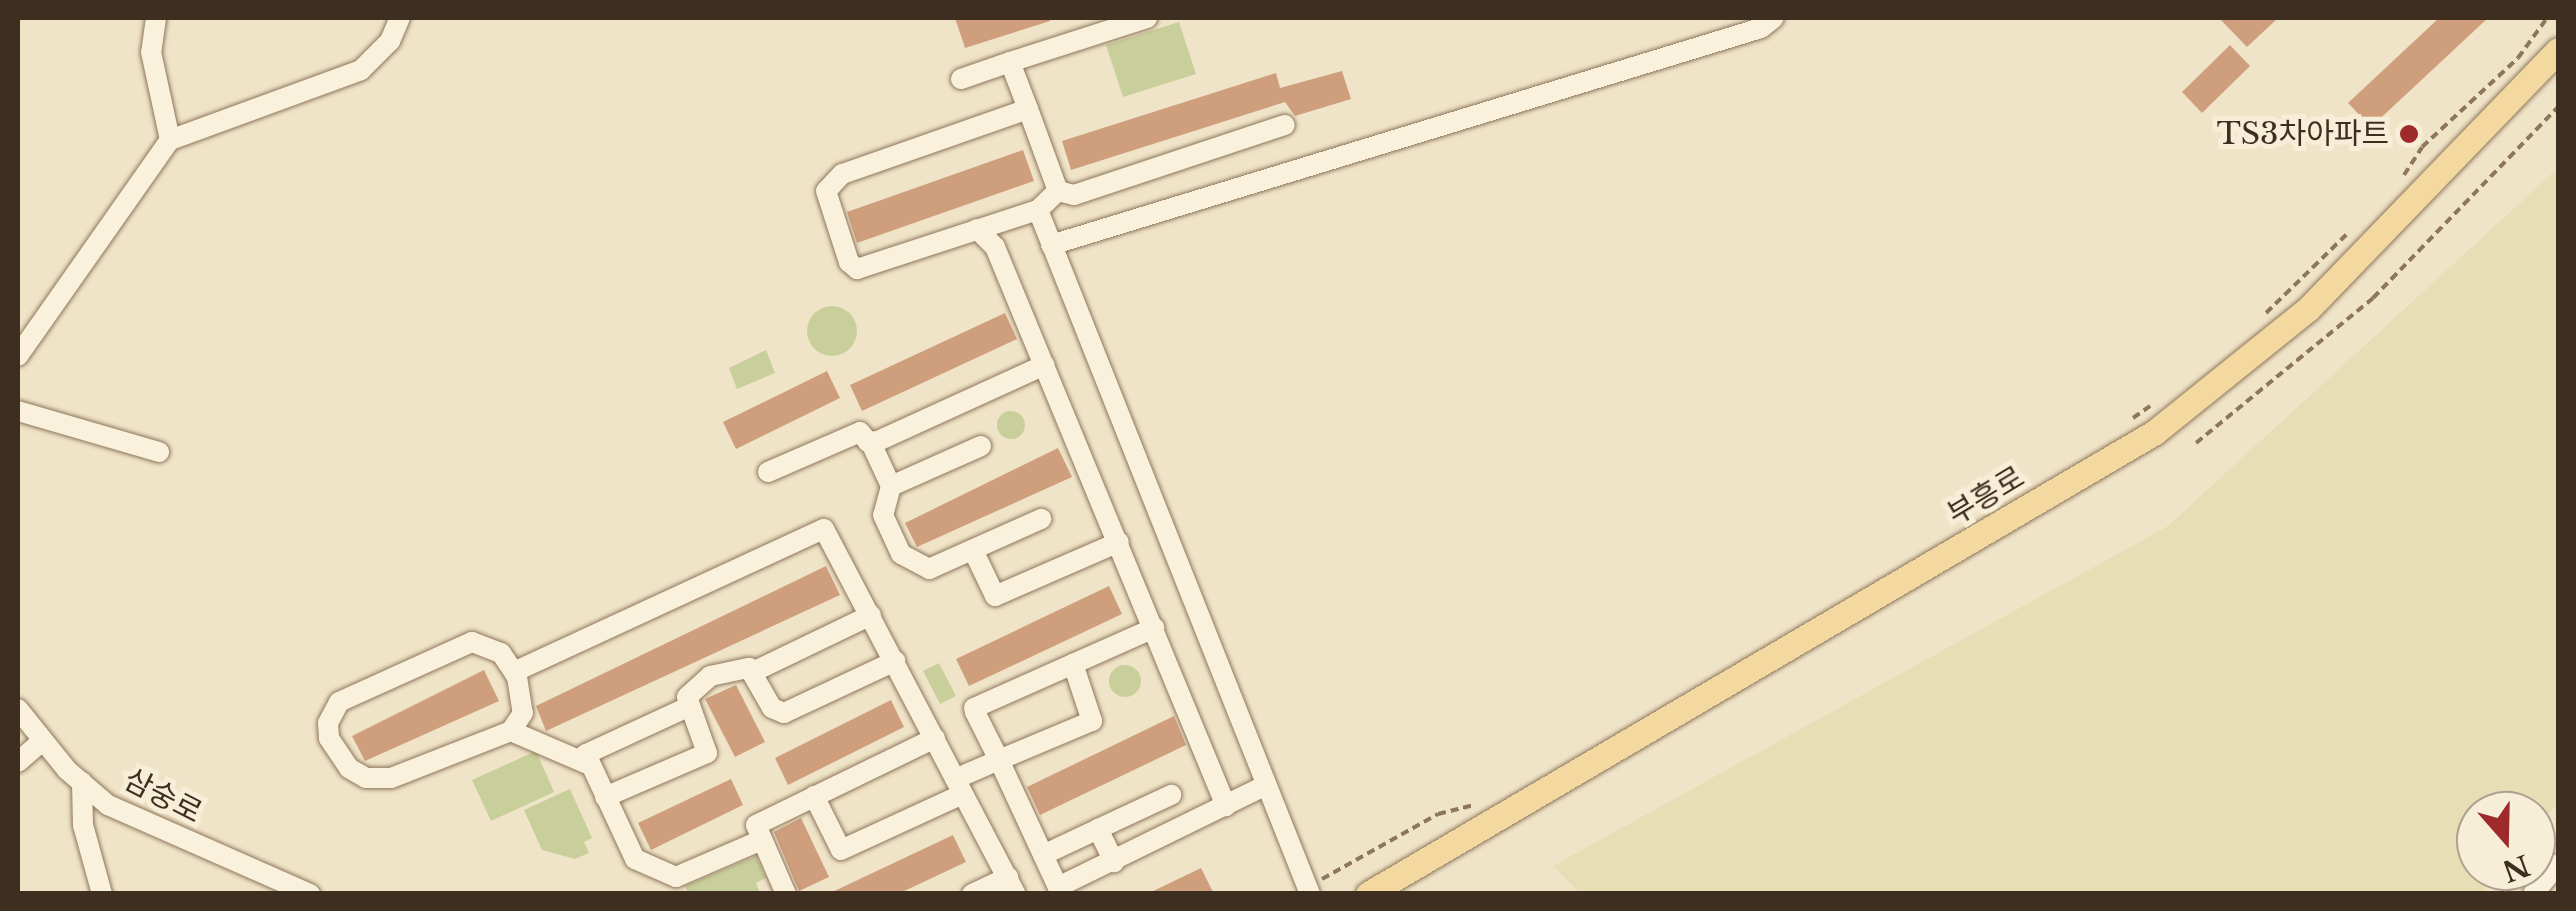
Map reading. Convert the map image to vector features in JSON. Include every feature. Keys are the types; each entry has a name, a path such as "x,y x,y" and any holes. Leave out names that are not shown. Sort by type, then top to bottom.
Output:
{"main road":[{"name":"부흥로","path":"1368,894 2155,432 2308,309 2558,50"}],"street":[{"path":"156,18 151,52 170,140"},
{"path":"18,356 170,140 361,70 390,42 400,18"},
{"path":"961,79 1147,18"},
{"path":"1051,246 1761,28 1774,18"},
{"path":"1010,62 1058,190"},
{"path":"1028,110 828,184 854,268 1038,210 1058,190"},
{"path":"1058,190 1074,195 1285,125"},
{"path":"1038,210 1308,890"},
{"path":"977,229 994,246 1226,806"},
{"path":"871,442 1045,365"},
{"path":"18,411 159,452"},
{"path":"768,472 860,432 871,442 891,486 883,515 907,560 929,569 1041,519"},
{"path":"891,486 981,446"},
{"path":"514,672 820,530 828,531 1012,885 972,894"},
{"path":"972,550 995,596 1119,542"},
{"path":"752,672 872,616"},
{"path":"1154,628 976,706 1060,888 1266,786"},
{"path":"472,642 501,653 514,672 523,713 511,731 376,779 349,768 328,723 339,702 472,642"},
{"path":"605,797 706,752 690,706 690,689 710,676 737,667 752,672 772,708 784,712 894,661"},
{"path":"814,796 841,850 959,787 998,760 1092,720 1074,664"},
{"path":"690,706 589,749 590,765 634,859 663,876 676,877 758,841"},
{"name":"삼숭로","path":"18,709 82,782 162,834 310,894"},
{"path":"511,731 590,765"},
{"path":"786,894 758,841 761,820 935,738"},
{"path":"18,762 43,740"},
{"path":"82,782 82,825 102,894"},
{"path":"1043,855 1171,794"},
{"path":"1098,829 1114,862"},
{"path":"2533,894 2558,864"}],"path":[{"path":"2402,179 2422,147 2518,58 2547,18"},
{"path":"2196,443 2373,298 2558,107"},
{"path":"2262,316 2353,229"},
{"path":"2120,426 2152,405"},
{"path":"1308,890 1438,814 1479,803"}],"shaded area":[{"path":"2558,168 2558,803 2556,805 2556,791 2456,791 2456,891 2481,893 1581,894 1553,866 2168,526"}],"green space":[{"path":"1179,22 1196,74 1123,97 1106,45"},
{"path":"832,306 850,313 857,331 850,349 832,356 814,349 807,331 814,313"},
{"path":"766,350 775,373 737,389 729,368"},
{"path":"1011,411 1021,415 1025,425 1021,435 1011,439 1001,435 997,425 1001,415"},
{"path":"939,663 956,696 940,704 923,671"},
{"path":"1125,665 1136,670 1141,681 1136,692 1125,697 1114,692 1109,681 1114,670"},
{"path":"536,751 554,792 491,821 472,780"},
{"path":"570,789 592,838 584,842 589,853 575,859 542,850 524,810"},
{"path":"756,856 766,878 756,883 760,893 688,893 685,886"}],"building":[{"path":"955,18 1050,18 1050,21 965,48"},
{"path":"2219,18 2278,18 2247,47"},
{"path":"2439,18 2488,18 2371,127 2348,103"},
{"path":"2230,45 2250,66 2202,113 2182,92"},
{"path":"1342,71 1351,99 1295,116 1285,102 1071,170 1062,141 1276,73 1280,88"},
{"path":"1023,150 1034,181 857,243 847,212"},
{"path":"1005,313 1017,339 862,411 850,385"},
{"path":"827,371 840,398 736,449 723,422"},
{"path":"1058,448 1072,477 917,547 905,523"},
{"path":"826,566 840,595 546,731 536,706"},
{"path":"1109,586 1122,614 969,686 956,659"},
{"path":"484,670 499,701 365,761 352,736"},
{"path":"736,685 765,742 735,757 705,699"},
{"path":"891,700 904,727 788,785 775,758"},
{"path":"1174,716 1186,745 1040,815 1027,787"},
{"path":"731,779 743,805 651,850 638,823"},
{"path":"801,818 829,877 799,891 774,832"},
{"path":"953,835 966,862 898,894 828,894"},
{"path":"1201,868 1214,894 1147,894"}],"place":[{"name":"TS3차아파트","path":"2409,134"}]}
